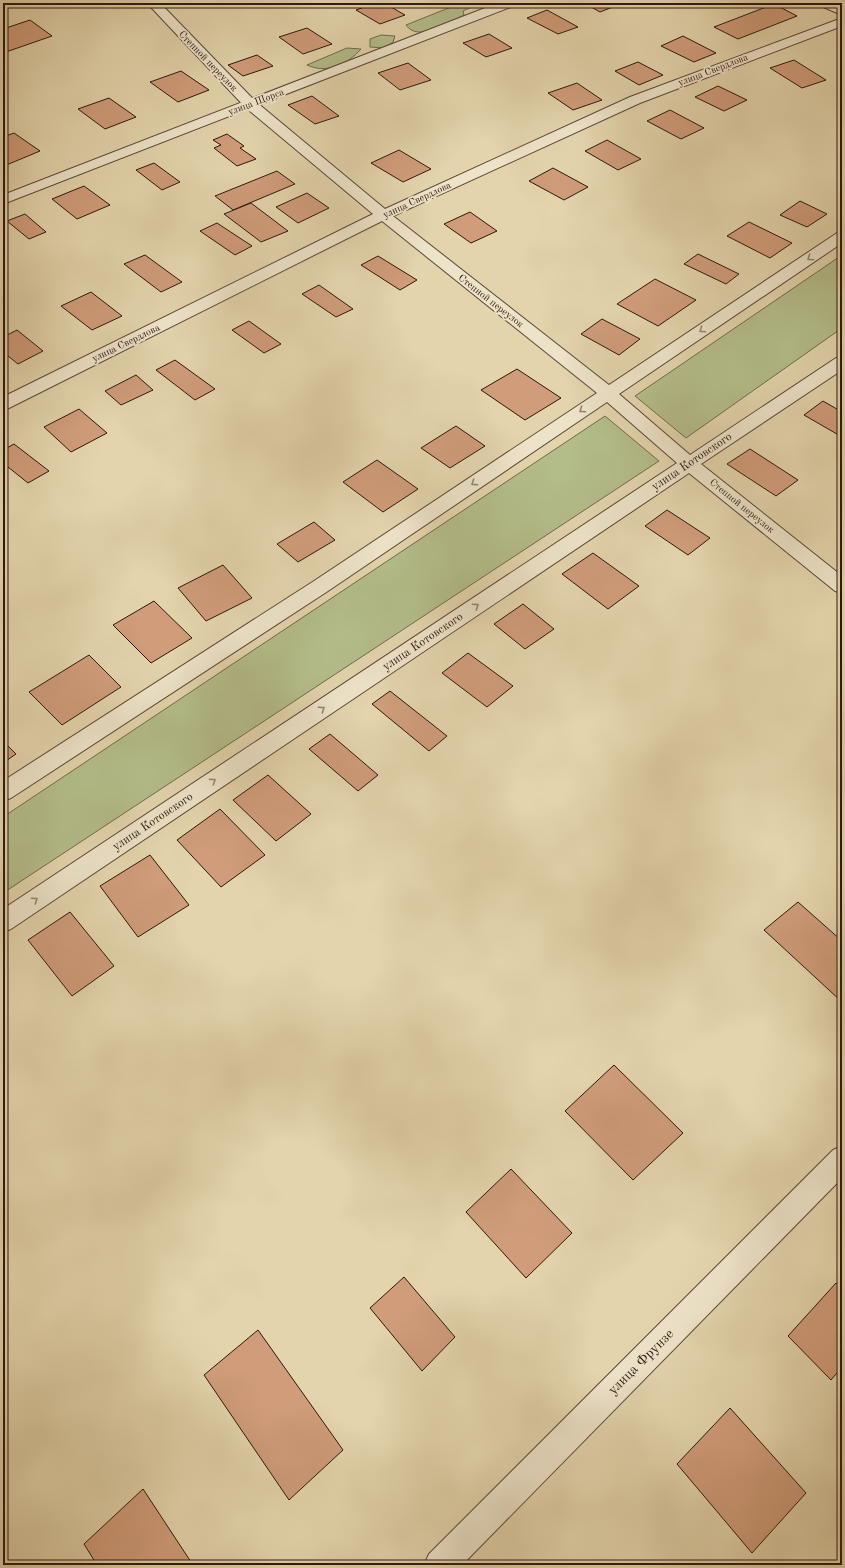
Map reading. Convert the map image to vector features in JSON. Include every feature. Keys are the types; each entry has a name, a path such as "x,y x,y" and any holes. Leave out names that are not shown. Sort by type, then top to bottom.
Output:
{"street":[{"name":"Степной переулок","path":"153,3 250,104 383,215 608,393 689,464 842,586"},
{"name":"улица Щорса","path":"3,200 509,3"},
{"path":"825,3 842,11"},
{"name":"улица Свердлова","path":"3,404 383,215 635,100 842,22"},
{"path":"3,792 320,586 842,236"},
{"name":"улица Котовского","path":"3,922 842,362"},
{"name":"улица Фрунзе","path":"440,1565 842,1159"}],"green space":[{"path":"461,3 480,3 463,11 464,15 443,26 426,32 411,30 406,25"},
{"path":"381,35 395,36 393,42 384,48 370,47 370,39"},
{"path":"347,48 361,49 349,60 336,66 322,69 307,65"},
{"path":"842,255 842,328 686,438 635,396"},
{"path":"605,416 659,461 3,893 3,817"}],"building":[{"path":"376,3 384,3 405,15 380,24 356,10"},
{"path":"584,3 623,3 600,12"},
{"path":"774,4 797,16 738,39 714,27"},
{"path":"547,10 578,27 558,34 527,18"},
{"path":"30,20 52,36 3,53 3,29"},
{"path":"307,28 332,44 303,54 279,37"},
{"path":"489,34 512,48 486,57 463,43"},
{"path":"683,36 716,53 694,62 661,46"},
{"path":"257,55 273,66 243,76 228,65"},
{"path":"794,60 826,80 802,88 770,68"},
{"path":"638,62 663,75 639,85 615,71"},
{"path":"408,63 431,80 400,90 378,73"},
{"path":"181,71 209,90 178,102 150,82"},
{"path":"577,83 602,100 573,110 548,93"},
{"path":"718,86 747,100 724,111 695,97"},
{"path":"312,96 339,116 315,124 288,105"},
{"path":"109,98 136,117 105,129 78,109"},
{"path":"670,110 704,128 681,139 647,121"},
{"path":"14,133 40,151 4,166 3,137"},
{"path":"227,134 244,146 240,148 256,159 237,166 214,148 221,145 213,140"},
{"path":"607,140 641,159 618,170 585,151"},
{"path":"399,150 431,169 403,182 371,163"},
{"path":"154,163 180,182 162,190 136,170"},
{"path":"553,168 588,187 564,200 529,181"},
{"path":"277,171 295,184 233,210 215,196"},
{"path":"84,186 110,205 77,219 52,199"},
{"path":"307,193 329,208 298,223 276,207"},
{"path":"800,201 827,214 807,227 780,215"},
{"path":"251,203 288,231 261,242 224,214"},
{"path":"470,212 497,231 471,243 444,224"},
{"path":"25,214 46,232 29,239 7,221"},
{"path":"749,222 792,243 770,258 727,236"},
{"path":"217,223 252,246 235,255 200,231"},
{"path":"698,254 739,274 726,284 684,264"},
{"path":"145,255 182,282 161,292 124,264"},
{"path":"378,256 417,280 400,290 361,265"},
{"path":"655,279 696,300 658,326 617,304"},
{"path":"319,285 353,309 336,317 302,294"},
{"path":"91,292 122,316 92,330 61,306"},
{"path":"602,319 640,339 619,355 581,334"},
{"path":"249,321 281,344 264,353 232,330"},
{"path":"17,330 43,351 18,364 3,352 3,337"},
{"path":"175,360 215,389 195,400 156,370"},
{"path":"517,369 561,398 525,420 481,390"},
{"path":"136,375 153,390 121,405 105,391"},
{"path":"823,401 842,412 842,437 804,415"},
{"path":"79,409 107,433 71,452 44,427"},
{"path":"456,426 485,446 450,468 421,448"},
{"path":"14,444 49,471 28,483 3,463 3,450"},
{"path":"750,449 798,480 776,496 727,464"},
{"path":"377,460 418,489 383,512 343,482"},
{"path":"667,510 710,538 688,555 645,526"},
{"path":"314,522 335,540 298,562 277,544"},
{"path":"593,553 639,586 608,609 562,574"},
{"path":"223,565 252,598 206,621 178,588"},
{"path":"154,601 192,638 151,663 113,625"},
{"path":"523,604 554,629 525,649 494,624"},
{"path":"468,653 513,686 487,707 442,673"},
{"path":"89,655 121,687 62,725 29,692"},
{"path":"390,691 447,736 429,751 372,704"},
{"path":"330,734 378,775 358,791 309,749"},
{"path":"3,741 16,754 3,763"},
{"path":"268,775 311,814 276,841 233,800"},
{"path":"220,809 265,855 221,887 177,840"},
{"path":"150,855 189,905 138,937 100,886"},
{"path":"798,902 842,941 842,1002 764,930"},
{"path":"70,912 114,966 72,996 28,940"},
{"path":"614,1065 683,1133 633,1180 565,1111"},
{"path":"511,1169 572,1233 526,1278 466,1212"},
{"path":"404,1277 455,1337 422,1371 370,1308"},
{"path":"836,1283 842,1288 842,1367 831,1380 788,1336"},
{"path":"258,1330 343,1450 289,1500 204,1375"},
{"path":"730,1408 806,1493 752,1553 677,1464"},
{"path":"143,1489 193,1565 97,1565 84,1544"}]}
